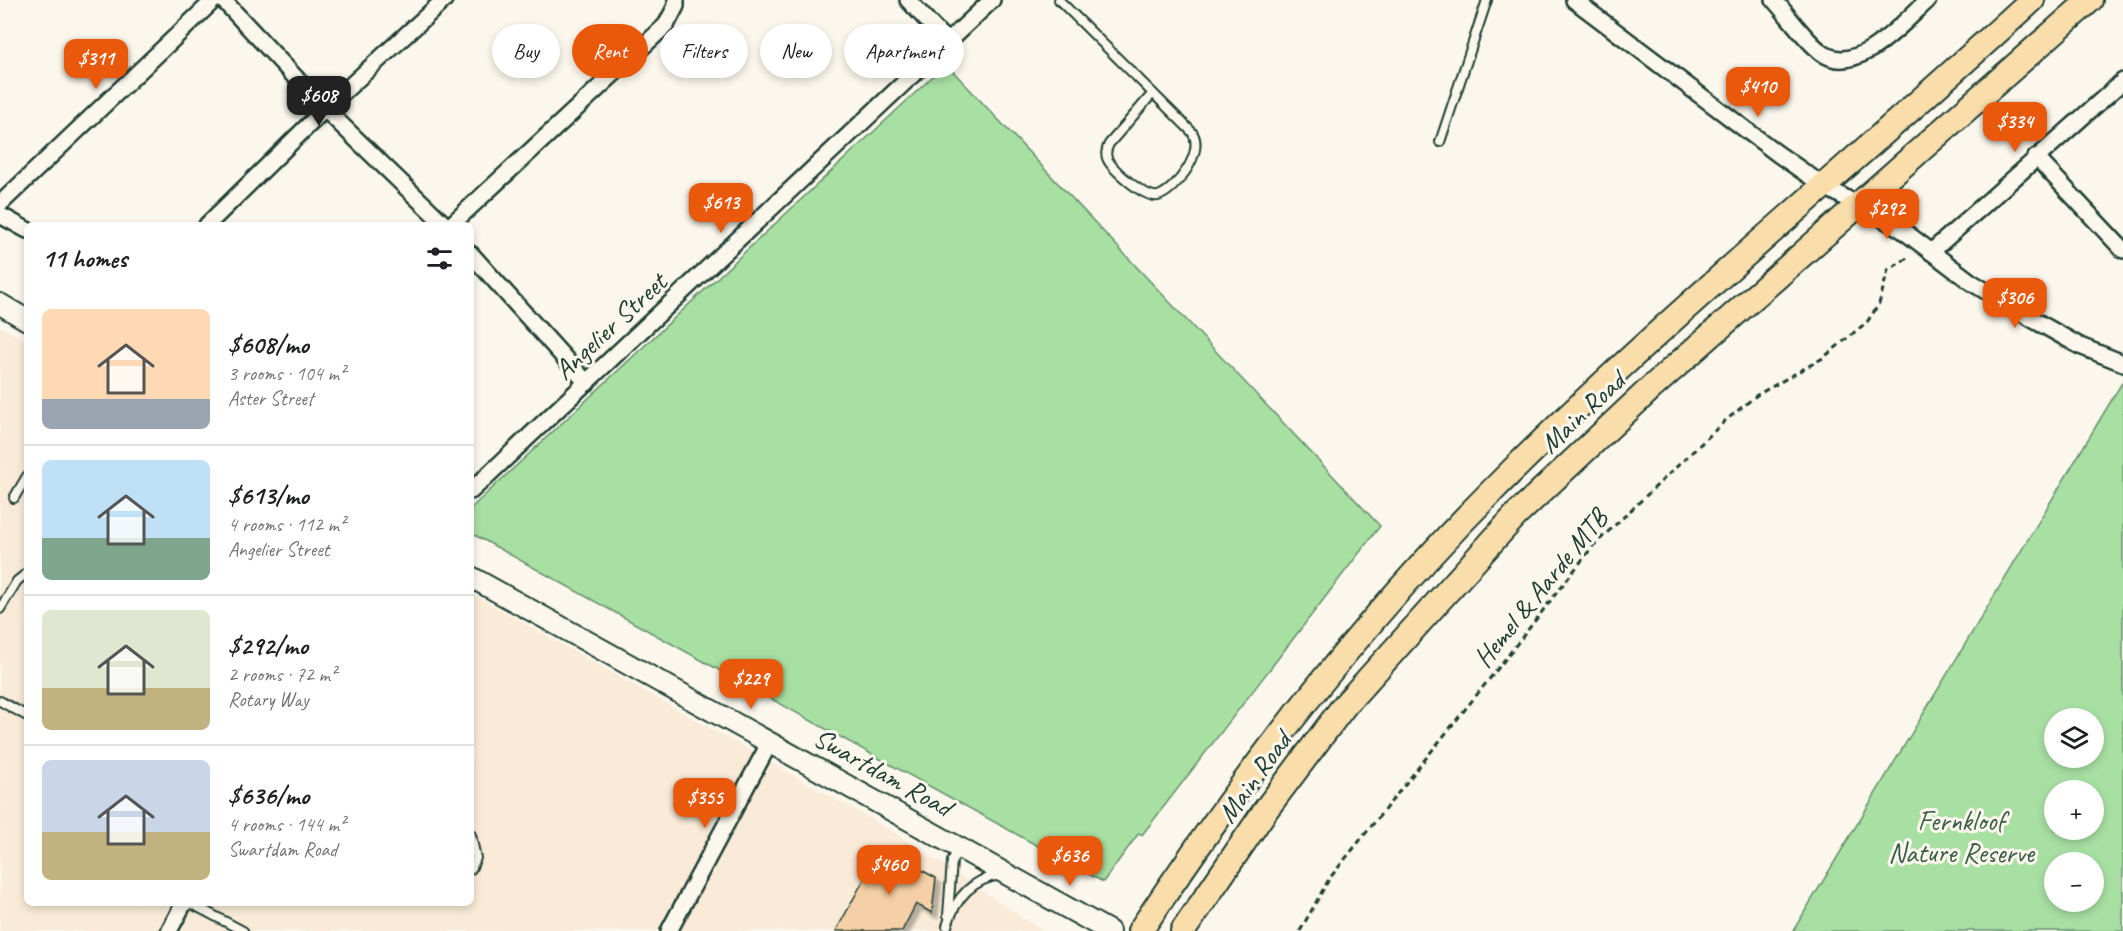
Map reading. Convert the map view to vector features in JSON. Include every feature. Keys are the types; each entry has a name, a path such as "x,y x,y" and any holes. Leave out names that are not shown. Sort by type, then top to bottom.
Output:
{"main road":[{"name":"Main Road","path":"1140,931 1263,756 1354,643 1436,551 1568,417 2032,0"},
{"name":"Main Road","path":"1183,931 1255,825 1344,706 1450,586 1564,469 1858,204 2090,0"}],"street":[{"path":"0,204 214,0"},
{"path":"223,0 325,109 442,222"},
{"path":"210,222 325,109 444,0"},
{"path":"455,222 666,25 676,6 676,0"},
{"path":"908,0 930,24"},
{"name":"Angelier Street","path":"964,26 992,0"},
{"path":"1574,0 1824,186 1901,229 1971,282 2025,315 2080,346 2123,363"},
{"path":"1774,0 1821,52 1828,56 1854,58 1875,46 1928,0"},
{"name":"Angelier Street","path":"474,488 909,78"},
{"path":"1931,252 2123,81"},
{"path":"2036,157 2123,250"},
{"path":"0,215 24,228"},
{"path":"474,257 587,383"},
{"path":"0,304 24,318"},
{"name":"Swartdam Road","path":"474,579 1110,931"},
{"path":"669,931 771,742"},
{"path":"169,931 182,906"}],"lane":[{"path":"1059,0 1153,93 1192,132 1197,143 1193,162 1166,191 1155,196 1142,193 1109,162 1106,151 1108,144 1153,93"},
{"path":"1440,142 1487,0"},
{"path":"14,498 24,481"},
{"path":"0,609 17,581 24,575"},
{"path":"0,701 24,714"},
{"path":"947,929 952,861 959,846"},
{"path":"947,929 959,900 974,884 991,876 1013,876"},
{"path":"196,906 243,931"}],"path":[{"name":"Hemel & Aarde MTB","path":"1300,931 1329,879 1593,546 1725,421 1757,395 1823,357 1867,322 1879,304 1888,270 1894,264 1903,258 1931,252"}],"shaded area":[{"path":"0,326 24,339 24,906 474,906 474,595 890,830 1043,931 0,931"}],"green space":[{"path":"931,78 959,78 1380,526 1142,835 1139,833 1103,882 474,535 474,505"},
{"name":"Fernkloof Nature Reserve","path":"2123,381 2123,931 1793,931"}],"building":[{"path":"881,848 936,878 932,913 916,904 902,931 836,931"}]}
